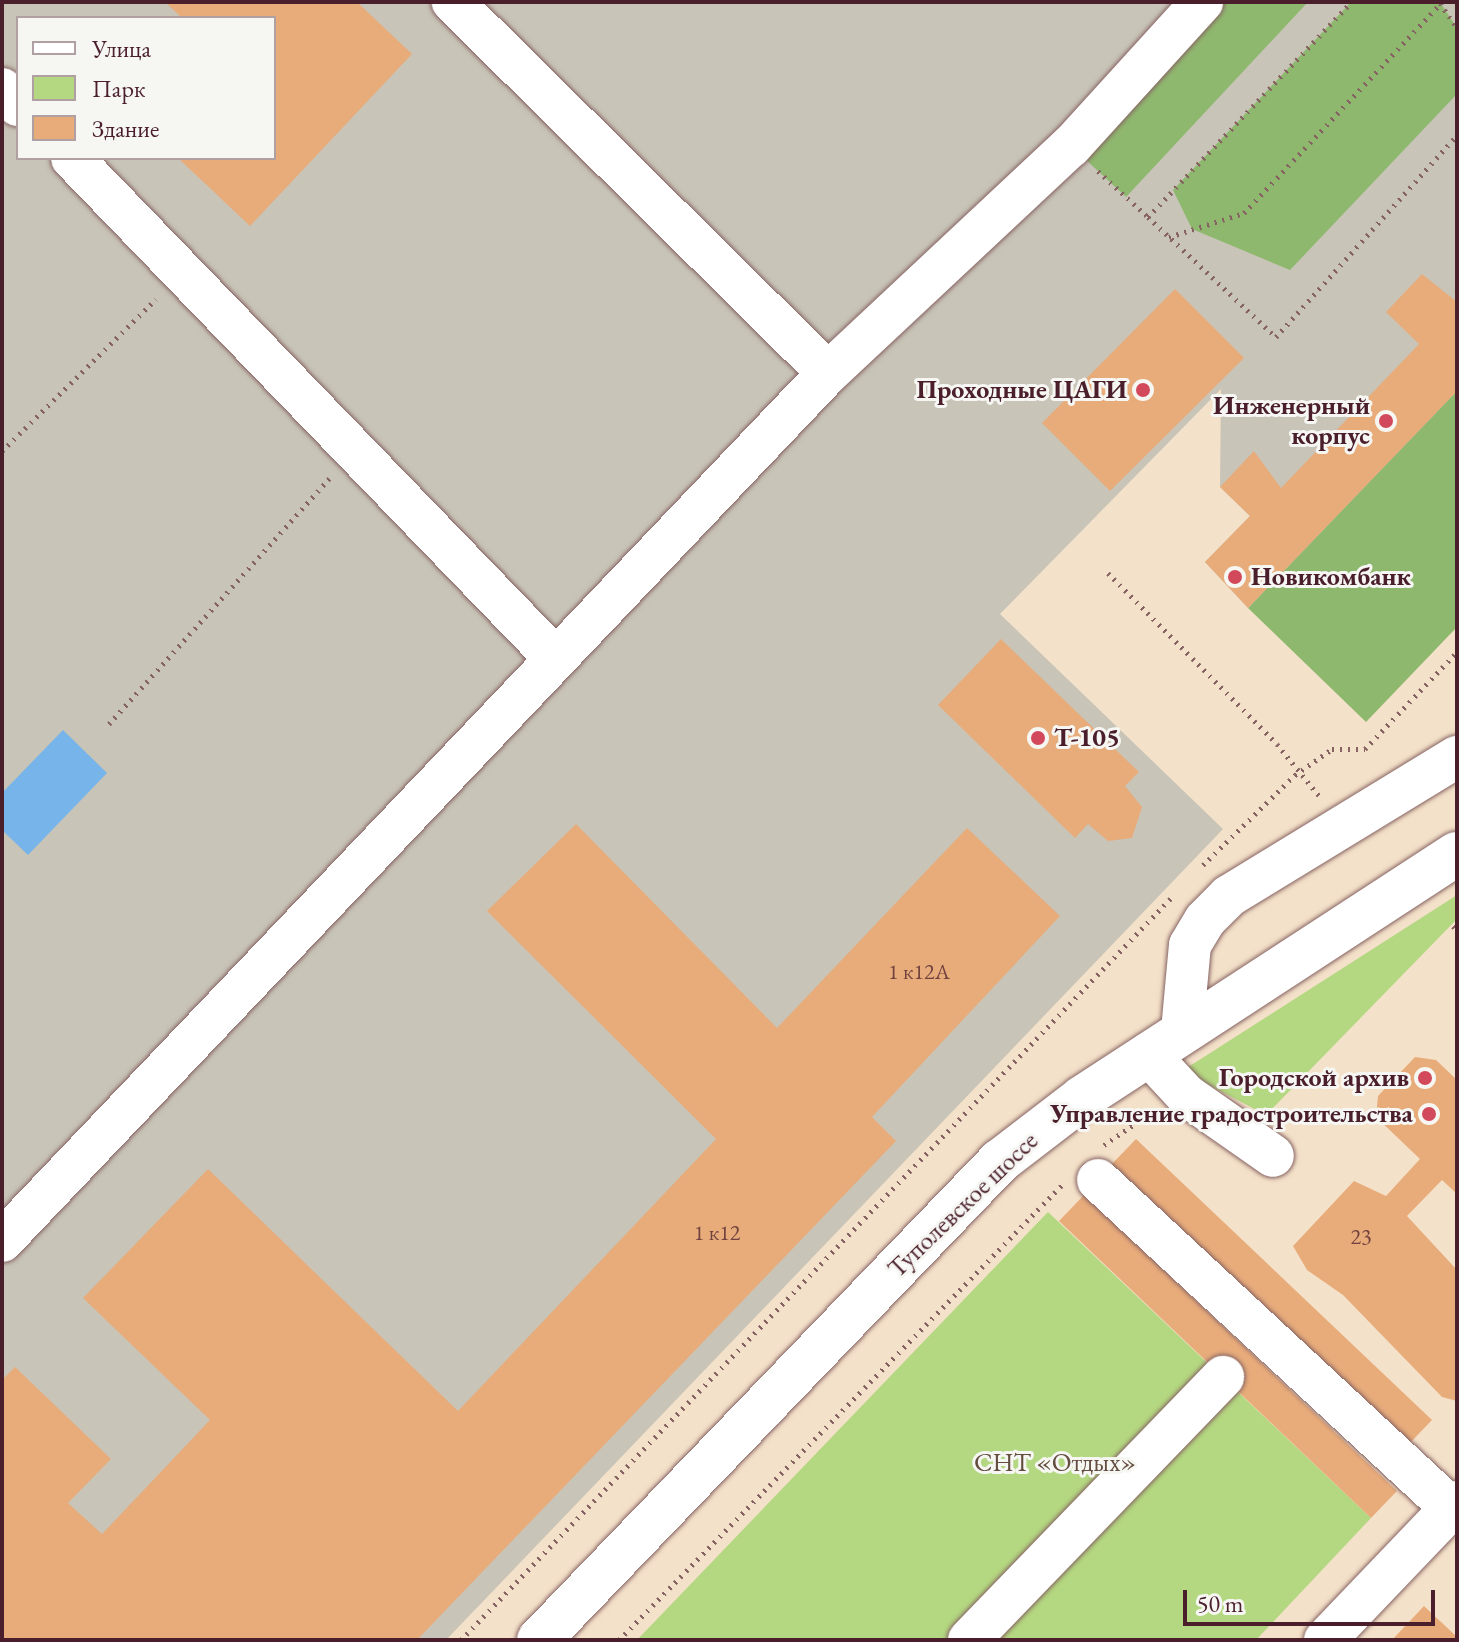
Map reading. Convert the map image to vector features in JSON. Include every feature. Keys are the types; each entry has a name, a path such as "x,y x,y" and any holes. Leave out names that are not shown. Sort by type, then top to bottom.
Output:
{"main road":[{"name":"Туполевское шоссе","path":"539,1640 1000,1161 1165,1043 1457,854"}],"street":[{"path":"453,2 828,373"},
{"path":"2,1241 554,657 828,373 1071,146 1202,2"},
{"path":"74,160 185,270 554,657"},
{"path":"1273,1156 1186,1095 1165,1043 1190,945 1205,920 1229,896 1457,757"},
{"path":"1086,1170 1454,1505 1325,1640"},
{"path":"969,1640 1223,1377"}],"path":[{"path":"1148,217 1351,2"},
{"path":"1169,237 1244,213 1441,3 1457,28"},
{"path":"1071,146 1276,337 1457,135"},
{"path":"2,451 185,270"},
{"path":"109,724 357,449"},
{"path":"1108,573 1277,744 1295,775 1323,801"},
{"path":"1196,873 1295,775 1332,749 1365,749 1457,652"},
{"path":"461,1640 1174,895"},
{"path":"619,1640 1086,1170 1186,1095"}],"shaded area":[{"path":"2,2 1457,2 1457,392 1248,608 1205,562 1250,516 1220,487 1221,389 1000,614 1223,829 446,1640 2,1640"}],"green space":[{"path":"1202,2 1308,2 1126,197 1071,146"},
{"path":"1351,2 1440,2 1457,28 1457,94 1290,270 1192,229 1173,190"},
{"path":"1457,391 1457,627 1366,722 1248,608"},
{"path":"1457,895 1457,919 1266,1115 1182,1071"},
{"name":"СНТ «Отдых»","path":"1048,1212 1371,1518 1256,1640 637,1640"}],"water":[{"path":"63,730 107,773 28,855 2,830 2,793"}],"building":[{"path":"165,2 357,2 412,54 250,226 180,160 276,160 276,16 180,16"},
{"name":"Инженерный корпус","path":"1422,274 1457,302 1457,391 1248,608 1205,562 1250,516 1220,487 1254,451 1281,488 1419,344 1386,312"},
{"name":"Проходные ЦАГИ","path":"1175,289 1244,358 1110,491 1042,423"},
{"name":"Т-105","path":"1001,639 1139,772 1125,786 1142,807 1132,838 1108,841 1088,824 1075,838 938,705"},
{"path":"576,824 777,1028 967,828 1060,916 872,1117 896,1141 417,1640 2,1640 2,1380 15,1367 111,1459 68,1503 102,1534 210,1420 83,1298 208,1169 458,1411 716,1139 487,911"},
{"path":"1415,1057 1436,1060 1457,1080 1457,1194 1442,1180 1407,1216 1457,1270 1457,1401 1442,1397 1343,1295 1307,1270 1293,1246 1354,1181 1386,1196 1420,1159 1376,1117 1378,1096"},
{"path":"1136,1139 1432,1420 1407,1446 1110,1166"},
{"path":"1084,1195 1397,1491 1371,1518 1059,1221"},
{"path":"1424,1606 1457,1637 1457,1640 1392,1640"}],"place":[{"name":"Проходные ЦАГИ","path":"1143,390"},
{"name":"Инженерный корпус","path":"1386,421"},
{"name":"Новикомбанк","path":"1235,577"},
{"name":"Т-105","path":"1038,738"},
{"name":"Городской архив","path":"1425,1078"},
{"name":"Управление градостроительства","path":"1429,1114"}]}
